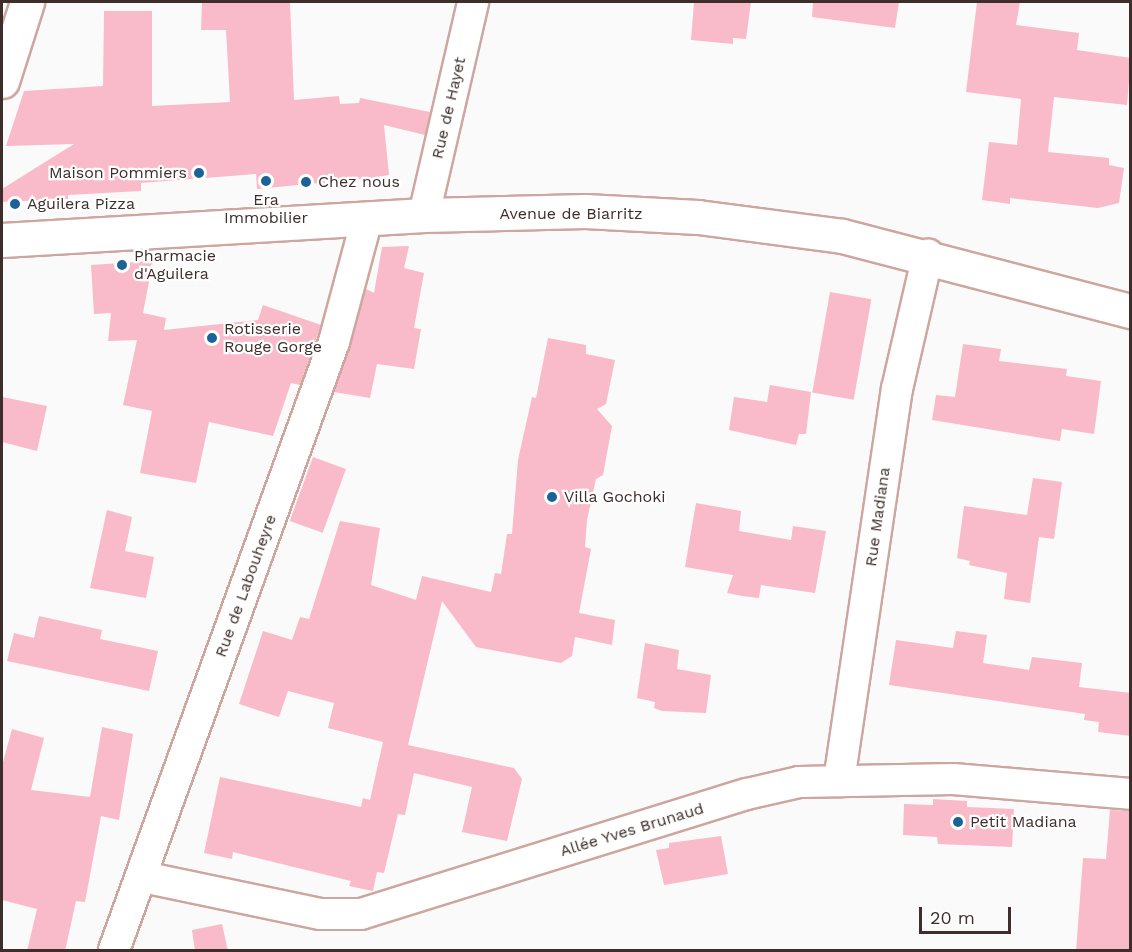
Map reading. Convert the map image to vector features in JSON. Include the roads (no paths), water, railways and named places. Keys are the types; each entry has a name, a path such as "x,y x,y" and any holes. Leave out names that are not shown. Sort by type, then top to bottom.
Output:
{"main road":[{"path":"2,81 27,2"},
{"name":"Avenue de Biarritz","path":"2,240 424,215 585,211 698,216 842,236 928,255 1131,311"}],"street":[{"name":"Rue de Hayet","path":"424,215 473,2"},
{"name":"Rue de Labouheyre","path":"114,951 143,877 334,342 367,219"},
{"name":"Rue Madiana","path":"839,781 897,389 928,255"},
{"name":"Allée Yves Brunaud","path":"143,877 320,914 361,914 747,794 799,782 952,779 1131,794"}],"place":[{"name":"Maison Pommiers","path":"199,173"},
{"name":"Era Immobilier","path":"266,181"},
{"name":"Chez nous","path":"306,182"},
{"name":"Aguilera Pizza","path":"15,204"},
{"name":"Pharmacie d'Aguilera","path":"122,265"},
{"name":"Rotisserie Rouge Gorge","path":"212,338"},
{"name":"Villa Gochoki","path":"552,497"},
{"name":"Petit Madiana","path":"958,822"}]}
